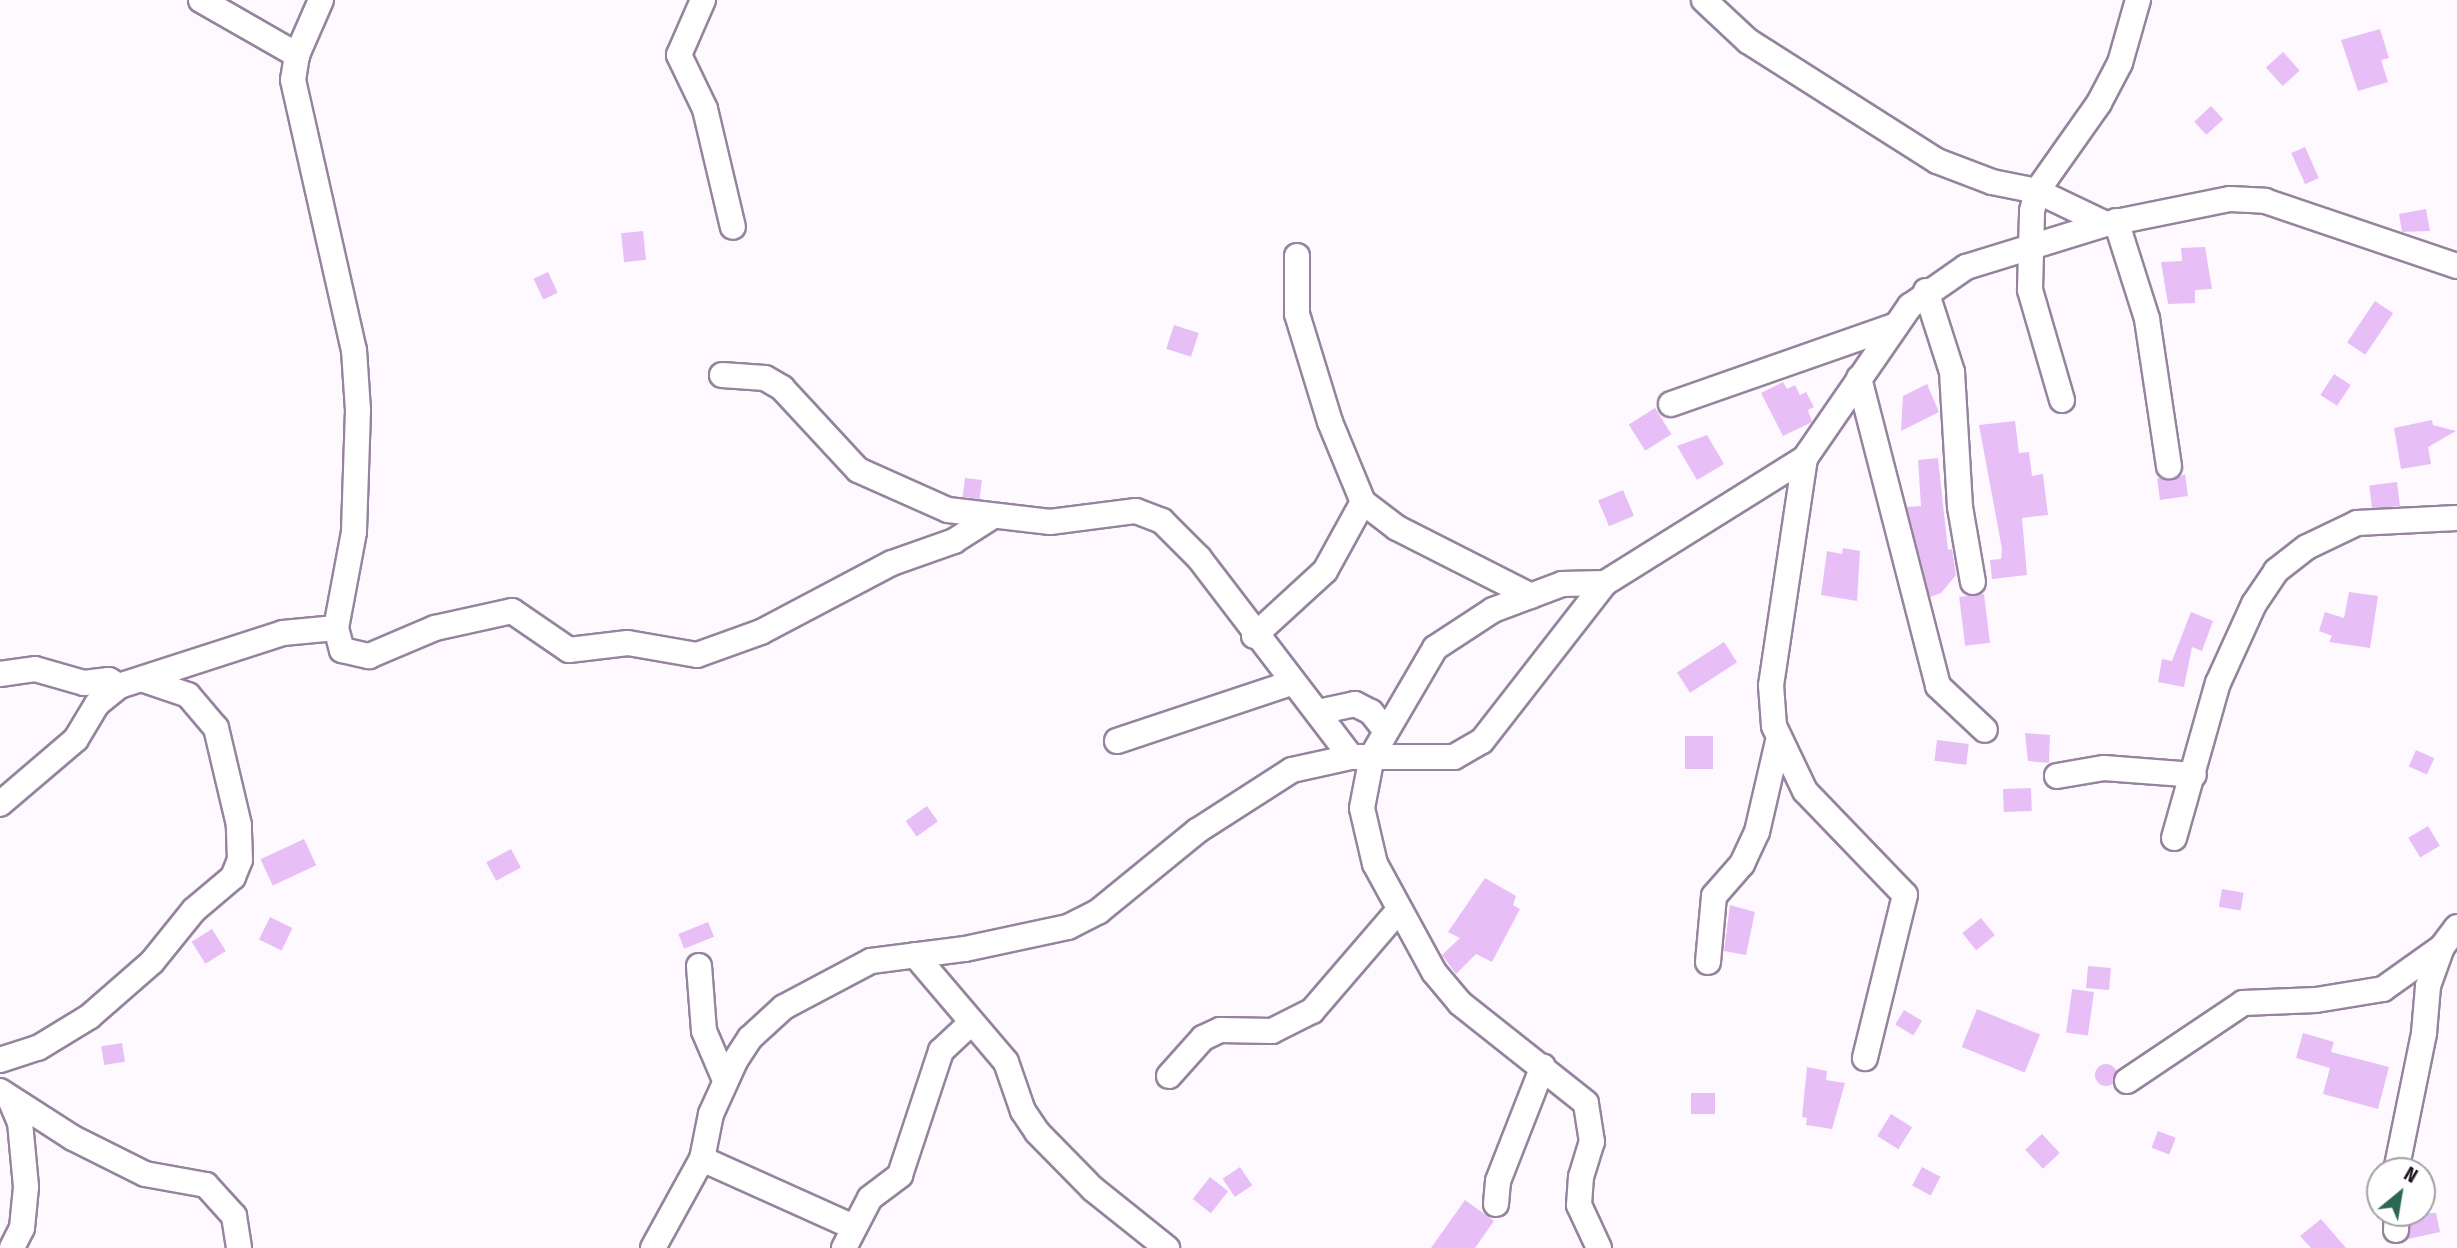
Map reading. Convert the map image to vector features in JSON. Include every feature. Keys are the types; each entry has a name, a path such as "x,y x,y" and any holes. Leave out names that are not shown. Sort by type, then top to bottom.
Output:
{"street":[{"path":"201,0 255,36 297,55"},
{"path":"321,0 297,55 293,80 339,266 357,398 354,532 335,628 342,650 360,657 435,628 512,611 569,650 628,643 697,655 761,632 892,563 954,541 990,518"},
{"path":"703,0 679,55 705,109 733,227"},
{"path":"1704,0 1748,41 1937,161 1992,183 2037,191 2111,223 2147,319 2169,466"},
{"path":"2062,400 2030,290 2031,244 2037,191 2099,103 2120,63 2138,0"},
{"path":"653,1248 702,1159 725,1080 750,1038 812,988 871,961 915,956 1068,927 1128,890 1197,831 1262,786 1305,766 1361,757 1454,757 1482,741 1605,583 1805,458 1896,325 1926,290 1966,267 2031,244 2183,204 2265,201 2457,266"},
{"path":"1297,256 1297,314 1330,422 1363,502 1396,528 1531,596"},
{"path":"1926,290 1952,372 1960,507 1973,582"},
{"path":"1671,404 1896,325"},
{"path":"722,375 765,378 782,388 858,470 948,510 990,518 1050,522 1117,510 1162,521 1199,558 1291,683 1361,757 1362,808 1375,864 1398,911 1460,1003 1543,1066 1586,1103 1593,1120 1580,1205 1599,1248"},
{"path":"1859,378 1938,686 1985,730"},
{"path":"1708,962 1714,896 1747,855 1777,741 1771,685 1805,458"},
{"path":"1254,636 1325,571 1363,502"},
{"path":"2174,838 2218,683 2253,604 2276,572 2307,547 2357,523 2457,518"},
{"path":"1361,757 1385,731 1435,648 1481,616 1562,584 1605,583"},
{"path":"0,804 76,739 97,704 119,685 144,680 283,633 335,628"},
{"path":"0,674 35,669 84,683 108,680 119,685"},
{"path":"0,1060 38,1048 89,1017 152,962 194,910 233,877 240,860 239,825 216,728 188,695 144,680"},
{"path":"1117,741 1291,683"},
{"path":"1318,712 1355,704 1371,712 1385,731"},
{"path":"1777,741 1805,791 1905,895 1865,1058"},
{"path":"2057,776 2104,768 2194,775"},
{"path":"1169,1076 1203,1038 1220,1030 1272,1031 1312,1011 1398,911"},
{"path":"2127,1081 2243,1003 2368,993 2403,978 2442,947 2457,927"},
{"path":"2399,1157 2424,1033 2428,986 2442,947"},
{"path":"915,956 1006,1062 1023,1111 1037,1132 1093,1189 1167,1248"},
{"path":"699,966 704,1031 725,1080"},
{"path":"702,1159 848,1238 880,1185 900,1175 932,1068 942,1051 972,1022"},
{"path":"1496,1204 1498,1181 1543,1066"},
{"path":"5,1095 20,1122 26,1186 22,1228 12,1248"},
{"path":"5,1095 145,1174 206,1185 234,1216 239,1248"}],"building":[{"path":"2380,29 2389,58 2381,60 2388,82 2358,91 2341,40"},
{"path":"2283,52 2300,71 2283,86 2266,67"},
{"path":"2211,106 2223,119 2206,135 2194,122"},
{"path":"2305,147 2319,178 2305,184 2291,153"},
{"path":"2426,209 2430,231 2402,232 2399,214"},
{"path":"643,231 646,260 624,262 621,233"},
{"path":"2205,247 2212,289 2195,290 2195,303 2168,304 2161,262 2182,261 2181,248"},
{"path":"548,272 558,293 543,300 533,279"},
{"path":"2375,301 2393,313 2365,355 2347,342"},
{"path":"1174,325 1199,333 1191,357 1166,349"},
{"path":"2334,374 2351,385 2337,406 2320,395"},
{"path":"1783,382 1787,389 1795,385 1800,395 1806,392 1814,407 1808,410 1812,422 1783,436 1761,393"},
{"path":"1927,384 1939,412 1901,431 1903,396"},
{"path":"1655,408 1671,434 1645,451 1629,424"},
{"path":"2432,420 2433,425 2456,431 2428,447 2431,464 2401,469 2394,428"},
{"path":"2015,421 2019,453 2029,452 2032,476 2043,474 2048,515 2022,518 2027,575 1992,579 1990,560 2001,559 2002,549 1979,425"},
{"path":"1707,435 1724,464 1697,480 1677,446"},
{"path":"1938,458 1948,550 1952,549 1956,575 1941,593 1930,597 1907,507 1921,506 1918,460"},
{"path":"2185,474 2188,496 2160,500 2157,478 2171,481"},
{"path":"965,478 982,480 980,499 963,497"},
{"path":"2397,482 2400,506 2372,509 2369,485"},
{"path":"1623,490 1634,516 1609,526 1598,501"},
{"path":"1843,548 1860,551 1857,601 1821,595 1827,551 1842,554"},
{"path":"2349,592 2378,596 2370,648 2329,642 2332,636 2319,631 2325,612 2344,618"},
{"path":"1984,594 1990,643 1965,646 1959,597"},
{"path":"2191,612 2213,621 2202,651 2192,647 2184,687 2158,682 2162,659 2172,661"},
{"path":"1724,642 1737,662 1690,693 1677,672"},
{"path":"2025,733 2050,735 2049,763 2028,761"},
{"path":"1685,736 1713,736 1713,769 1685,769"},
{"path":"1937,740 1969,744 1966,765 1934,761"},
{"path":"2416,750 2434,758 2427,775 2409,766"},
{"path":"2031,788 2032,811 2004,812 2003,789"},
{"path":"927,806 938,822 917,836 906,821"},
{"path":"2428,826 2440,846 2420,858 2408,838"},
{"path":"304,839 316,865 273,886 260,859"},
{"path":"511,849 521,868 496,881 486,862"},
{"path":"1485,878 1516,896 1513,905 1520,909 1492,962 1476,954 1456,974 1442,955 1460,938 1448,932"},
{"path":"2222,889 2244,893 2241,911 2219,907"},
{"path":"1730,905 1755,912 1746,955 1724,951"},
{"path":"270,917 292,928 282,950 259,939"},
{"path":"1981,918 1995,935 1976,950 1962,933"},
{"path":"708,922 714,937 684,949 678,934"},
{"path":"212,929 226,951 205,964 192,942"},
{"path":"2088,966 2111,968 2109,990 2086,988"},
{"path":"2072,989 2094,992 2088,1036 2066,1033"},
{"path":"1977,1009 2040,1034 2025,1072 1962,1047"},
{"path":"1904,1010 1922,1021 1913,1035 1895,1025"},
{"path":"2303,1033 2334,1042 2331,1052 2389,1067 2378,1109 2323,1094 2330,1068 2296,1058"},
{"path":"122,1043 125,1062 104,1065 101,1046"},
{"path":"2102,1064 2110,1064 2117,1071 2117,1079 2110,1086 2102,1086 2095,1079 2095,1071"},
{"path":"1807,1067 1827,1071 1826,1080 1845,1083 1832,1129 1806,1125 1807,1118 1802,1117"},
{"path":"1691,1093 1715,1093 1715,1114 1691,1114"},
{"path":"1891,1114 1912,1127 1898,1149 1877,1136"},
{"path":"2158,1131 2176,1138 2169,1155 2152,1148"},
{"path":"2042,1134 2060,1153 2043,1169 2025,1150"},
{"path":"1240,1167 1252,1185 1235,1197 1223,1179"},
{"path":"1922,1167 1941,1177 1931,1195 1912,1186"},
{"path":"1210,1177 1228,1191 1211,1213 1193,1199"},
{"path":"1465,1200 1494,1221 1475,1248 1431,1248"},
{"path":"2436,1213 2440,1232 2408,1239 2410,1227 2436,1227"},
{"path":"2321,1219 2346,1248 2311,1248 2300,1236"}]}
